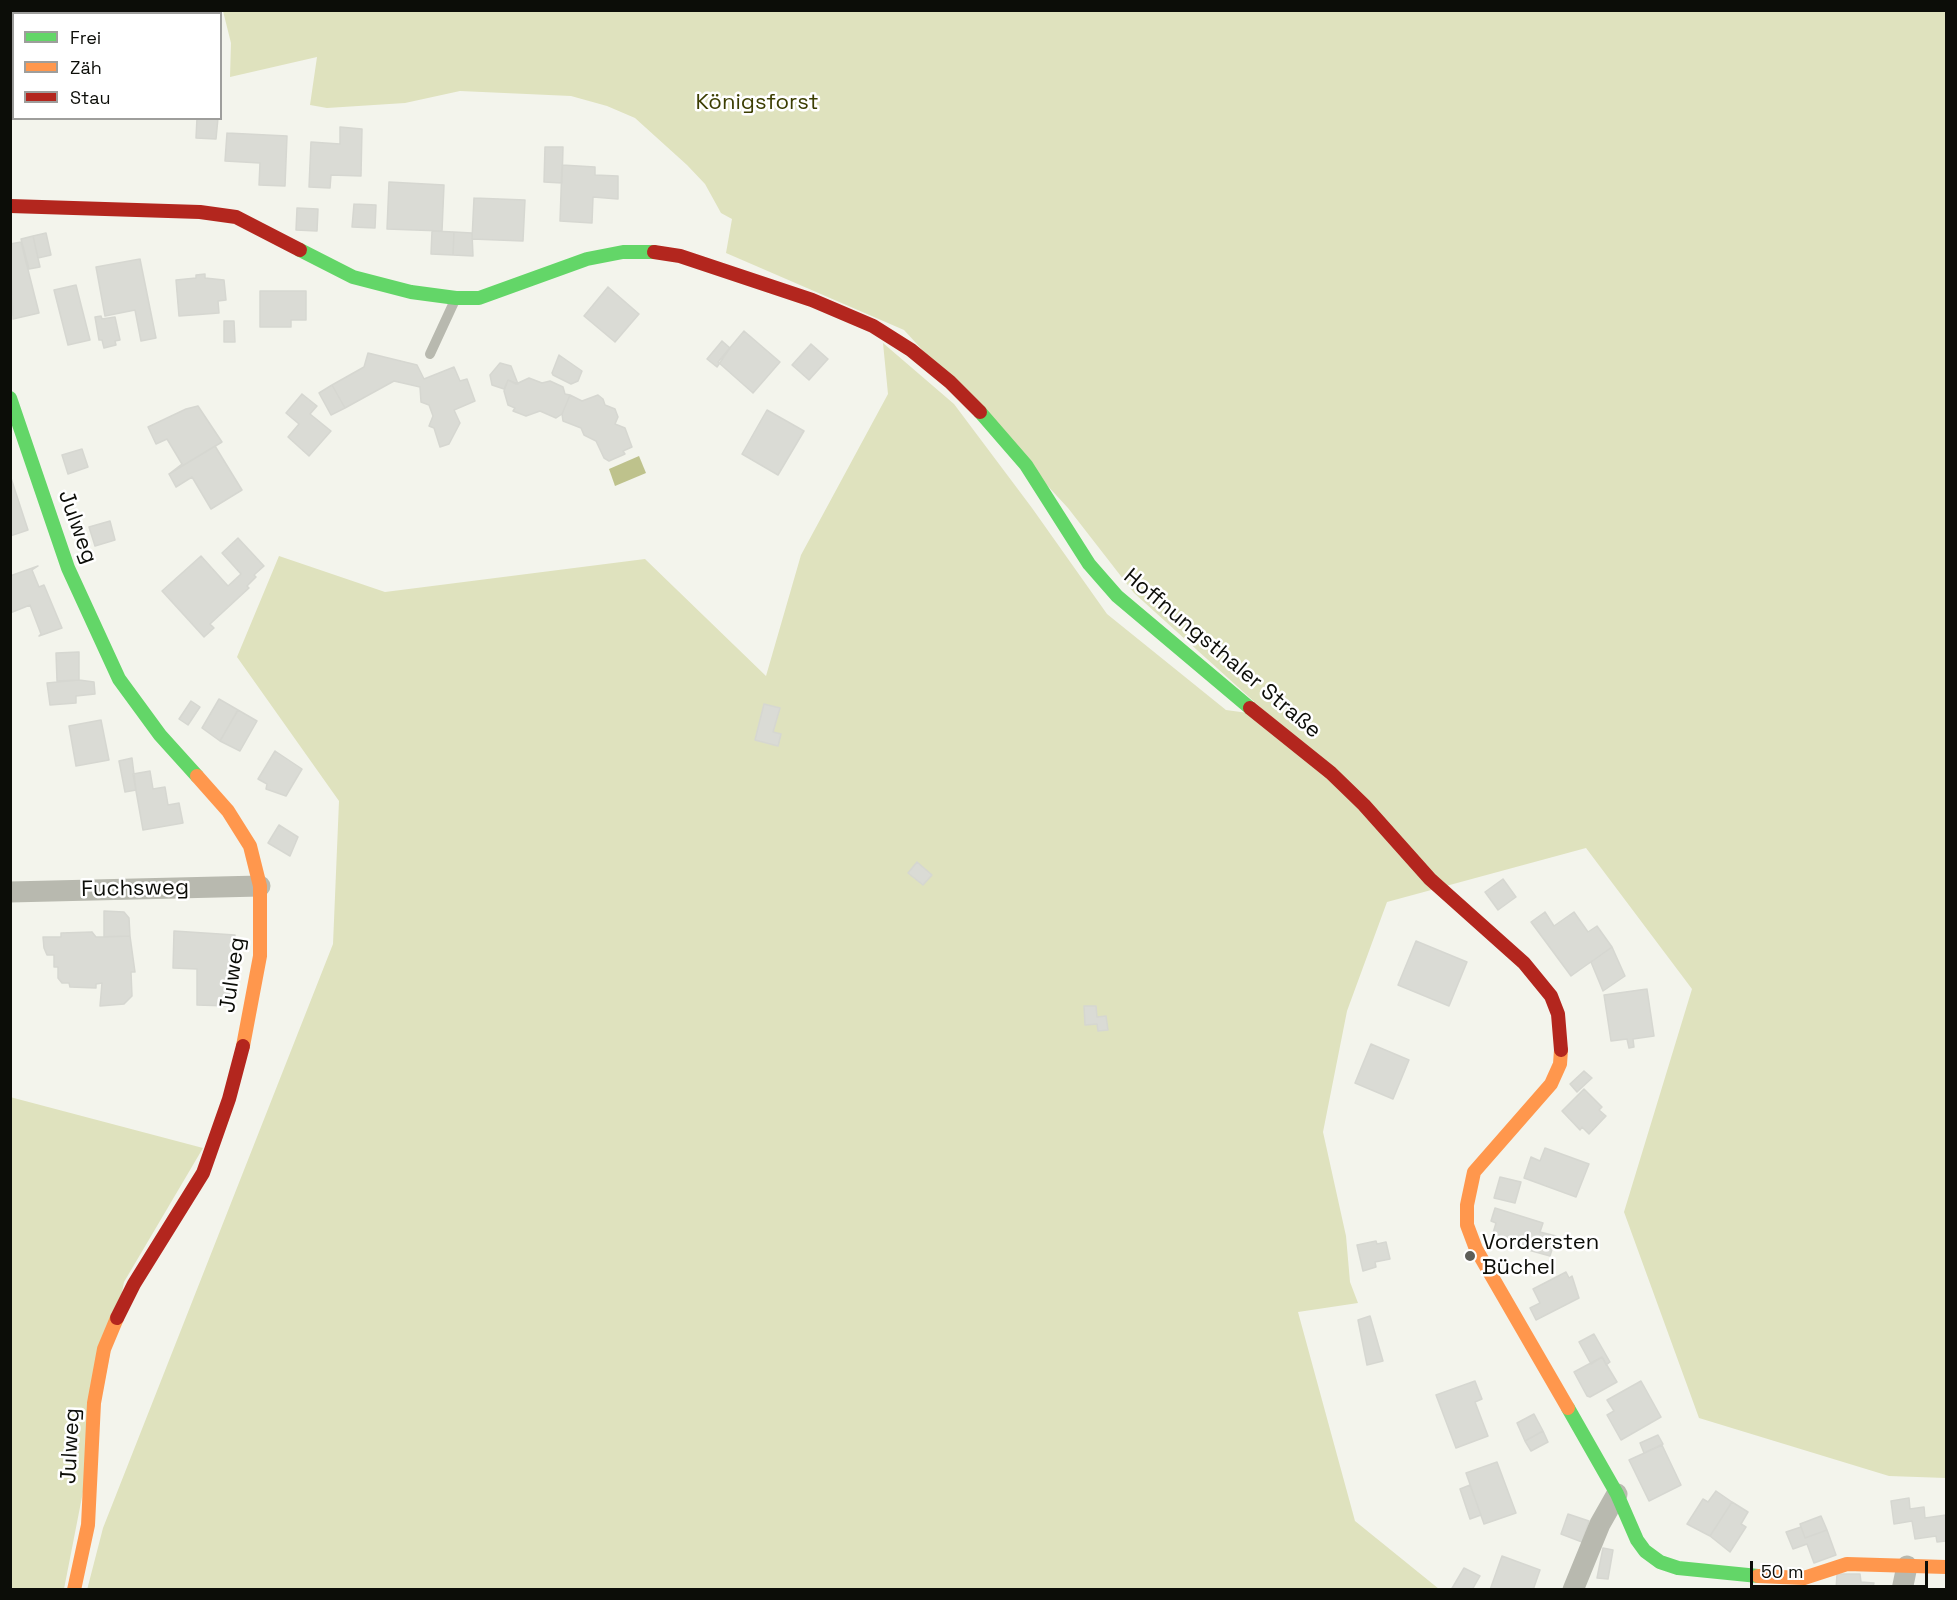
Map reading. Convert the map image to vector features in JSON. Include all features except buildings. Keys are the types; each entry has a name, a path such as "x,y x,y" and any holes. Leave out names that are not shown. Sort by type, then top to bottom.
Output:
{"street":[{"name":"Hoffnungsthaler Straße","path":"10,206 200,212 236,217 353,278 411,292 456,298 479,298 587,259 623,252 648,251 680,256 812,300 873,326 911,350 950,382 995,427 1026,465 1089,564 1117,596 1233,695 1332,773 1430,879 1539,979 1558,1014 1562,1041 1560,1064 1556,1074 1534,1105 1507,1131 1474,1172 1467,1205 1467,1225 1476,1249 1617,1494"},
{"name":"Julweg","path":"10,398 68,568 119,679 160,735 228,811 250,846 260,886 260,956 247,1029 229,1099 203,1173 134,1284 114,1323 104,1349 94,1403 88,1525 74,1590"},
{"name":"Fuchsweg","path":"10,892 260,886"},
{"path":"1617,1494 1637,1540 1645,1551 1660,1562 1678,1568 1793,1579 1804,1578 1847,1564 1947,1567"},
{"path":"1573,1590 1600,1524 1617,1494"},
{"path":"1902,1590 1907,1566"}],"lane":[{"path":"430,354 456,298"}],"green space":[{"name":"Königsforst","path":"223,11 1946,11 1946,1478 1889,1476 1699,1418 1624,1212 1692,989 1586,848 1387,902 1347,1011 1323,1132 1346,1236 1350,1282 1358,1303 1298,1312 1355,1521 1439,1589 87,1590 103,1528 333,944 339,801 237,657 279,556 385,592 645,559 766,676 801,555 888,394 883,343 954,404 1032,508 1107,614 1226,710 1270,716 1134,593 1068,508 904,330 726,253 732,219 721,213 705,184 687,165 635,118 607,106 571,96 460,91 405,103 327,108 310,105 317,57 230,77 231,43"},
{"path":"10,1097 203,1148 124,1282 64,1589 11,1589"}],"shaded area":[{"path":"639,456 646,473 615,486 609,469"}],"traffic: fast":[{"path":"300,250 353,277 411,292 456,298 479,298 587,259 623,252 654,252"},
{"path":"10,398 68,568 119,679 160,735 197,776"},
{"path":"980,412 1026,465 1089,564 1117,596 1250,708"},
{"path":"1568,1408 1617,1494 1637,1540 1645,1551 1660,1562 1678,1568 1758,1576"}],"traffic: slow":[{"path":"197,776 228,811 250,846 260,886 260,956 243,1046"},
{"path":"1561,1050 1560,1064 1551,1084 1474,1172 1467,1205 1467,1225 1476,1249 1568,1408"},
{"path":"74,1590 88,1525 94,1403 104,1349 117,1318"},
{"path":"1758,1576 1804,1578 1847,1564 1946,1567"}],"traffic: jam":[{"path":"10,206 200,212 236,217 300,250"},
{"path":"654,252 680,256 812,300 873,326 911,350 950,382 980,412"},
{"path":"1250,708 1331,773 1364,805 1430,879 1524,963 1551,996 1558,1014 1561,1050"},
{"path":"117,1318 134,1284 203,1173 229,1099 243,1046"}],"place":[{"name":"Vordersten Büchel","path":"1470,1256"}]}
